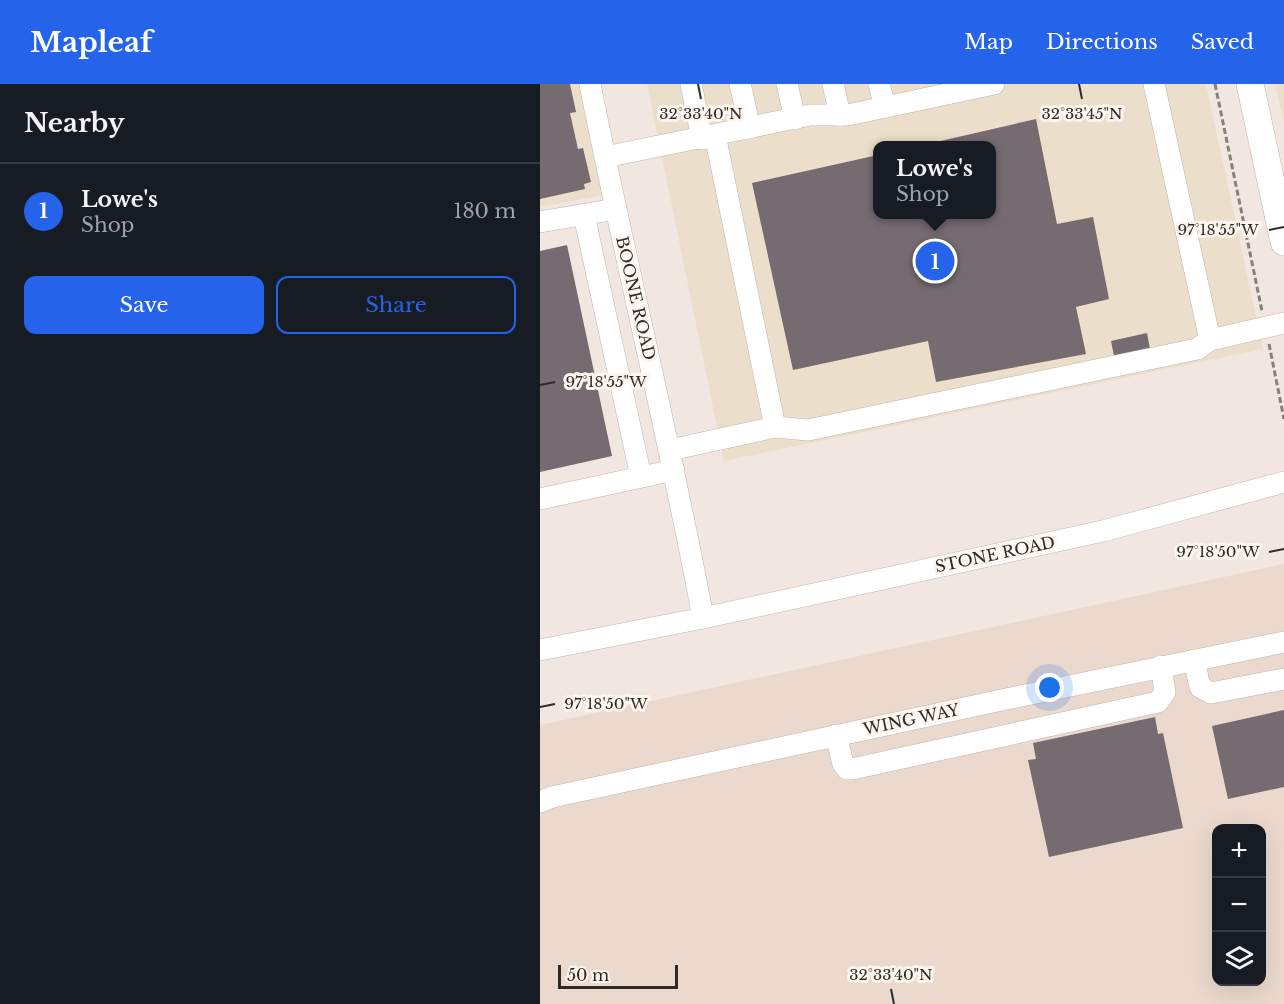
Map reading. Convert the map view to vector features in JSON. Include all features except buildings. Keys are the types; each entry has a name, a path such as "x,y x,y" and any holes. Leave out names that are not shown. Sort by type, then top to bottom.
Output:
{"main road":[{"path":"1250,84 1280,204 1284,242"}],"street":[{"name":"BOONE ROAD","path":"590,84 672,460 703,618"},
{"path":"691,84 708,137 775,427"},
{"path":"740,84 750,128"},
{"path":"787,84 795,119"},
{"path":"833,84 840,115"},
{"path":"879,84 885,107"},
{"path":"605,157 810,115 840,115 885,107 926,91 994,84"},
{"path":"1154,84 1210,340"},
{"path":"540,222 616,209"},
{"path":"584,215 641,477"},
{"path":"540,499 641,477 672,460 775,427 808,430 1197,349 1210,340 1275,325"},
{"name":"STONE ROAD","path":"540,650 703,618 1103,531 1284,482"},
{"name":"WING WAY","path":"540,802 552,797 836,735 1284,642"},
{"path":"1194,660 1200,687 1211,693 1284,679"},
{"path":"836,735 843,765 852,770 1158,702 1165,692 1161,666"},
{"path":"1011,698 1018,732"}],"path":[{"path":"1215,84 1275,325 1284,419"}],"shaded area":[{"path":"540,84 581,84 604,195 540,207"},
{"path":"647,84 1206,84 1263,349 724,461"},
{"path":"1275,84 1284,84 1284,123"},
{"path":"1284,564 1284,1004 540,1004 540,725"}],"place":[{"name":"Lowe's","path":"935,261"}]}
